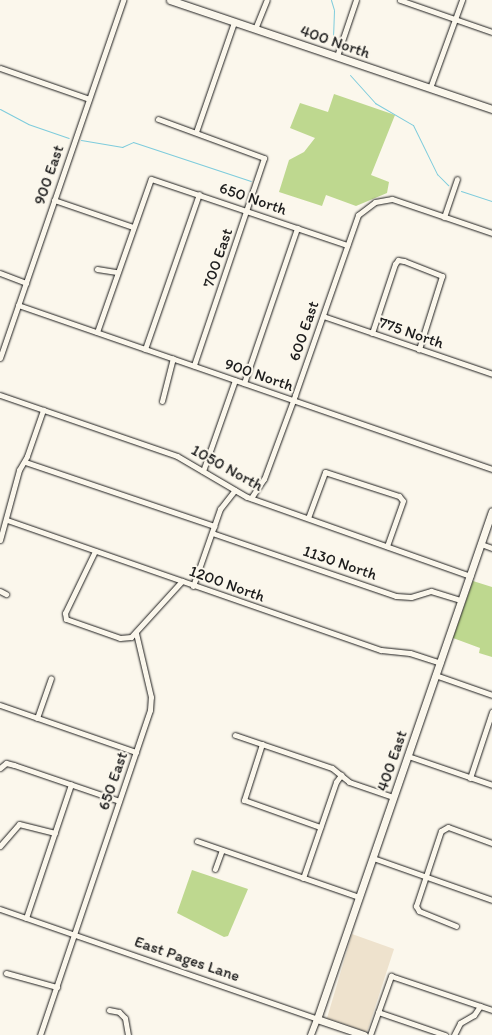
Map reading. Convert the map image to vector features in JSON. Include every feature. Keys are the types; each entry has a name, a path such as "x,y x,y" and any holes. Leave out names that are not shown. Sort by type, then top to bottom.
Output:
{"main road":[{"name":"400 North","path":"170,0 190,3 234,22 492,109"},
{"name":"400 East","path":"317,1019 492,511"},
{"name":"East Pages Lane","path":"317,1019 364,1035"}],"street":[{"name":"900 East","path":"0,358 123,0"},
{"path":"255,29 267,0"},
{"path":"336,56 356,0"},
{"path":"400,0 492,32"},
{"path":"430,88 462,0"},
{"path":"158,118 196,132 234,22"},
{"path":"0,68 89,99"},
{"name":"700 East","path":"194,366 264,158 196,132"},
{"name":"650 North","path":"133,227 151,178 347,245"},
{"path":"457,179 444,217 492,233"},
{"path":"145,349 199,194"},
{"path":"54,200 133,227 97,332"},
{"name":"600 East","path":"251,498 264,479 358,215 372,204 395,200 444,217"},
{"path":"244,383 297,228"},
{"path":"372,333 398,260 442,276 419,349"},
{"path":"97,269 117,272"},
{"path":"0,274 26,283"},
{"name":"900 North","path":"18,305 492,468"},
{"name":"775 North","path":"323,316 492,374"},
{"path":"162,400 173,358"},
{"path":"203,471 236,380"},
{"name":"1050 North","path":"0,395 177,456 251,498 470,576"},
{"path":"0,540 7,520 19,470 24,462 44,410"},
{"path":"24,462 214,526"},
{"path":"308,518 325,472 402,498 387,546"},
{"path":"194,586 222,507 235,490"},
{"name":"1200 North","path":"7,520 381,650 410,653 440,663"},
{"name":"1130 North","path":"212,533 396,596 410,597 431,591 461,600"},
{"path":"480,544 492,548"},
{"path":"95,551 64,617 120,638 136,633 182,581"},
{"name":"650 East","path":"40,1035 152,703 136,633"},
{"path":"436,675 492,695"},
{"path":"37,718 51,678"},
{"path":"0,705 136,752"},
{"path":"470,778 490,728 492,712"},
{"path":"235,735 332,768 349,782 394,798"},
{"path":"262,744 244,800 320,827"},
{"path":"408,756 492,786"},
{"path":"0,768 10,764 119,801"},
{"path":"303,878 336,782 341,775"},
{"path":"26,918 71,784"},
{"path":"0,846 16,825 28,824 55,833"},
{"path":"456,926 417,908 425,876 443,827 492,843"},
{"path":"197,842 359,897"},
{"path":"215,869 222,850"},
{"path":"373,858 492,900"},
{"name":"East Pages Lane","path":"0,909 317,1019"},
{"path":"6,973 57,987"},
{"path":"370,1035 390,977 393,976 492,1010"},
{"path":"454,1035 460,1023 474,1015 480,1006"},
{"path":"109,1010 119,1012 125,1018 128,1035"},
{"path":"378,1012 445,1035"},
{"path":"311,1035 317,1019"}],"shaded area":[{"path":"352,934 394,949 367,1032 327,1018"}],"green space":[{"path":"334,94 395,115 371,175 389,182 387,193 356,206 326,195 322,206 279,192 289,160 304,152 315,138 290,128 300,103 328,112"},
{"path":"473,581 492,587 492,657 479,653 480,648 453,638"},
{"path":"192,870 248,889 228,936 224,937 177,913"}],"waterway":[{"path":"331,0 334,10 333,45"},
{"path":"350,75 375,103 413,125 437,174 448,185"},
{"path":"0,109 28,124 69,138"},
{"path":"81,140 122,147 133,142 251,181"},
{"path":"461,191 492,201"}]}
